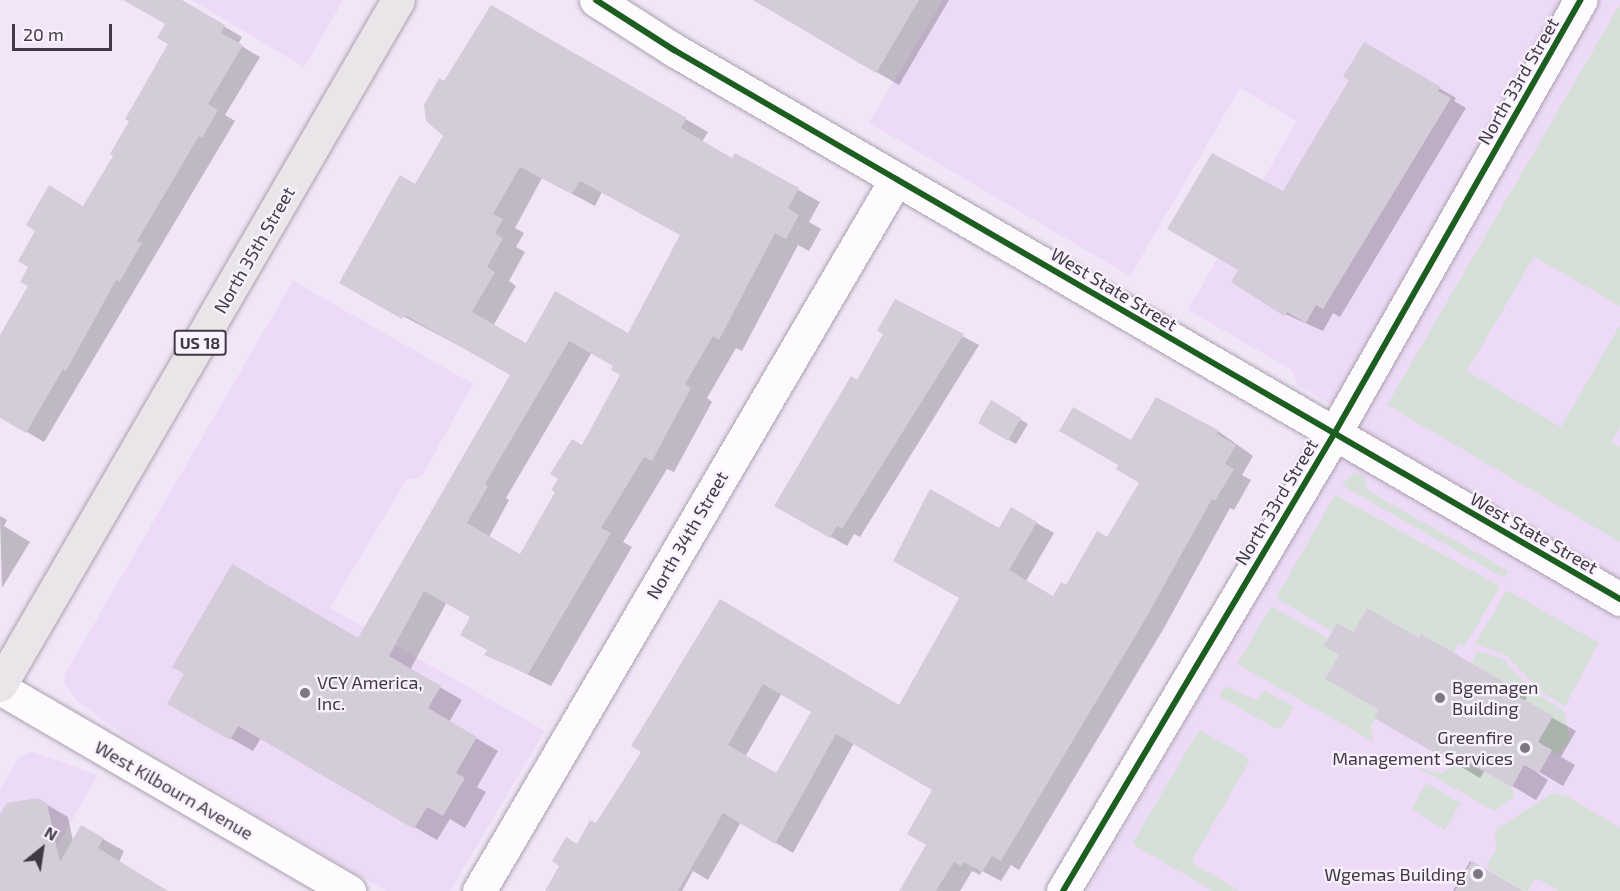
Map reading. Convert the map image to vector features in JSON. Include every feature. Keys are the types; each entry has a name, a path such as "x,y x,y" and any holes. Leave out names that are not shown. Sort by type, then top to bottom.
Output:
{"main road":[{"name":"North 35th Street","path":"0,686 398,0"}],"street":[{"name":"West State Street","path":"596,0 674,50 1620,599"},
{"name":"North 33rd Street","path":"1063,891 1334,434 1581,0"},
{"name":"North 34th Street","path":"479,891 896,179"},
{"name":"West Kilbourn Avenue","path":"0,686 349,891"}],"shaded area":[{"path":"192,0 343,0 304,67"},
{"path":"943,0 1620,0 1620,891 1087,891 1360,421 1297,385 1292,370 1188,310 1297,121 1240,88 1130,276 869,123"},
{"path":"1620,4 1620,306 1534,257 1467,371 1561,427 1620,325 1620,427 1612,442 1620,447 1620,542 1387,405"},
{"path":"293,281 473,384 422,476 406,480 330,608 545,731 450,891 386,891 132,741 76,700 64,682 66,672"},
{"path":"1356,472 1365,477 1367,490 1509,571 1504,578 1341,485"},
{"path":"1335,495 1500,586 1465,646 1459,643 1453,653 1422,634 1419,638 1367,609 1353,632 1333,632 1276,598"},
{"path":"1507,590 1599,643 1565,706 1543,693 1506,655 1475,644"},
{"path":"1271,606 1329,639 1339,655 1325,679 1379,710 1371,727 1374,742 1237,664"},
{"path":"1477,651 1503,659 1533,691 1564,711 1570,741 1557,755 1538,742 1552,716 1501,687 1504,682 1472,663"},
{"path":"1225,686 1256,700 1265,690 1294,707 1282,728 1274,728 1219,696"},
{"path":"1199,730 1246,756 1249,762 1191,862 1240,891 1213,891 1132,844"},
{"path":"32,752 98,775 31,891 0,891 0,789 19,757"},
{"path":"1460,758 1512,787 1515,797 1494,811 1415,766 1441,774"},
{"path":"1426,783 1461,803 1445,830 1412,809"},
{"path":"1552,793 1567,796 1620,828 1620,891 1559,891 1536,878 1528,891 1523,891 1490,871 1487,865 1497,848 1494,838 1498,828"}],"building":[{"path":"123,0 182,0 225,25 221,33 243,45 208,104 218,110 202,138 199,136 137,241 142,243 120,281 116,280 66,371 63,369 26,433 0,418 0,335 28,286 20,282 28,267 18,261 35,231 26,225 49,185 83,206 113,156 110,154 129,121 125,119 168,44 157,38 165,24"},
{"path":"753,0 919,0 876,73"},
{"path":"491,5 687,118 681,128 732,158 735,153 799,188 788,208 799,215 786,239 775,233 719,340 713,336 685,384 691,388 652,461 644,457 601,528 611,533 528,674 484,655 487,650 460,635 470,617 424,591 389,656 441,686 428,708 477,737 456,773 465,778 443,816 427,807 414,829 238,726 230,740 167,704 184,674 172,667 232,564 358,638 510,375 405,315 402,319 339,283 400,175 415,184 443,136 426,121 424,105 439,78 444,81","holes":["520,167 572,194 580,181 680,235 628,333 555,291 526,343 472,312 495,272 487,267 503,238 495,233 503,219 493,214","569,341 613,366 611,370 620,375 582,445 572,439 550,474 558,479 551,490 555,492 520,554 467,523 488,486 485,484"]},
{"path":"1364,42 1441,87 1438,91 1451,98 1323,309 1316,305 1306,323 1287,312 1284,316 1231,282 1238,270 1167,229 1212,153 1283,191 1349,80 1343,77"},
{"path":"895,299 964,334 842,529 837,526 830,538 774,506 851,376 857,380 883,334 877,331"},
{"path":"1156,397 1218,430 1217,434 1236,445 1225,464 1234,469 1215,501 1212,499 1146,618 1001,861 992,856 982,872 964,862 961,866 954,862 936,891 899,891 926,845 907,834 932,790 836,734 775,844 723,813 678,891 545,891 559,866 552,861 566,837 577,844 590,820 596,823 641,752 631,746 720,599 899,705 959,598 893,561 930,489 999,528 1011,507 1037,522 1009,570 1053,596 1061,582 1066,585 1097,531 1107,537 1139,483 1116,469 1118,465 1059,431 1073,407 1131,440","holes":["763,684 811,712 776,773 728,745"]},
{"path":"991,400 1021,418 1008,441 978,423"},
{"name":"Bgemagen Building","path":"1367,608 1419,638 1421,634 1504,682 1501,687 1553,716 1538,742 1552,750 1539,773 1524,765 1512,787 1460,758 1456,765 1374,718 1379,710 1325,679 1339,655 1324,646 1337,623 1353,632"},
{"path":"38,798 47,803 60,862 81,825 104,838 98,848 168,891 0,891 0,814 7,803"},
{"name":"Wgemas Building","path":"1472,861 1523,891 1455,891"}],"cycle path":[{"path":"596,0 674,50 1620,599"},
{"path":"1063,891 1334,434 1581,0"}],"place":[{"name":"VCY America, Inc.","path":"305,693"},
{"name":"Bgemagen Building","path":"1440,698"},
{"name":"Greenfire Management Services","path":"1525,748"},
{"name":"Wgemas Building","path":"1478,874"}]}
